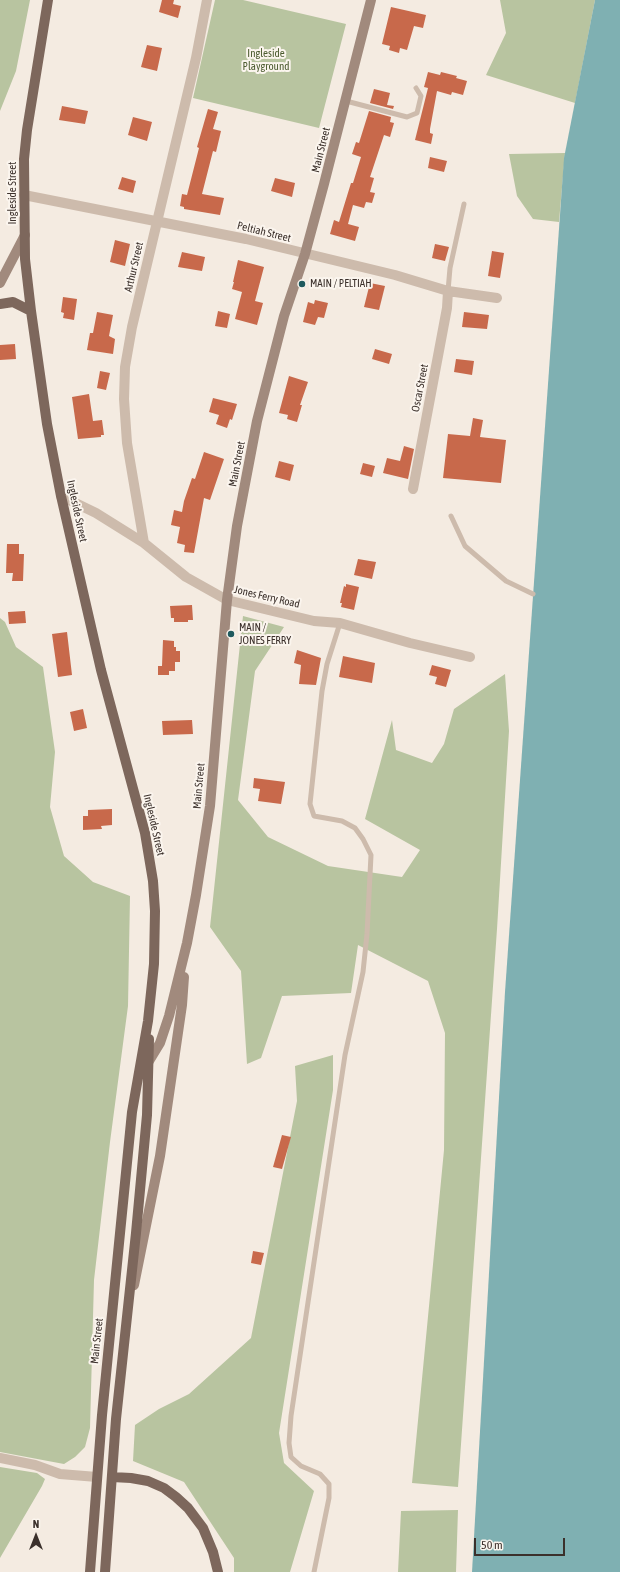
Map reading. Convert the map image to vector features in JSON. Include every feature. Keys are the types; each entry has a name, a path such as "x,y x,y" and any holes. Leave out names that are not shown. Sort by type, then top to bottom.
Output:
{"main road":[{"name":"Ingleside Street","path":"48,0 27,130 24,159 25,259 47,424 61,496 101,670 149,853 155,910 154,964 148,1021 132,1112"},
{"name":"Main Street","path":"137,1078 149,1062 160,1043 169,1016 187,943 210,806 227,600 237,526 257,421 284,316 305,254 346,101 371,0"},
{"path":"0,284 24,234"},
{"path":"0,304 13,302 31,311"},
{"name":"Main Street","path":"126,1326 160,1156 182,1005 187,943"},
{"name":"Ingleside Street","path":"147,1114 149,1062 148,1021"},
{"name":"Main Street","path":"90,1572 102,1415 132,1112"},
{"name":"Main Street","path":"105,1572 116,1419 147,1114"},
{"path":"112,1477 148,1481 164,1488 176,1497 188,1508 203,1528 213,1552 218,1572"}],"street":[{"name":"Arthur Street","path":"144,543 128,443 124,399 125,368 132,327 196,58 207,0"},
{"name":"Peltiah Street","path":"24,195 246,239 394,274 448,291 497,298"},
{"name":"Oscar Street","path":"413,489 447,308 448,291"},
{"name":"Jones Ferry Road","path":"61,496 96,513 144,543 186,577 227,600 314,621 340,623 410,643 470,657"},
{"path":"0,1458 35,1465 60,1474 97,1477"}],"lane":[{"path":"346,101 407,117 417,112 420,96 416,88"},
{"path":"448,291 450,268 464,204"},
{"path":"451,516 464,546 506,581 533,594"},
{"path":"314,1572 329,1498 328,1484 320,1474 301,1466 290,1457 289,1443 291,1416 345,1054 362,972 368,934 371,855 363,839 355,828 342,821 314,816 310,804 322,691 327,664 340,623"},
{"path":"97,1477 112,1477"}],"green space":[{"path":"0,0 30,0 16,71 0,111"},
{"name":"Ingleside Playground","path":"215,0 243,0 346,24 319,128 193,98"},
{"path":"500,0 595,0 575,103 486,75 506,33"},
{"path":"565,153 559,222 533,219 517,196 509,154"},
{"path":"243,616 284,627 255,671 238,800 268,837 328,866 402,877 420,850 365,819 392,720 396,750 432,763 444,744 454,709 505,674 509,731 497,929 458,1487 412,1483 444,1150 445,1033 428,981 358,945 351,993 282,996 261,1058 247,1064 241,971 210,927"},
{"path":"0,618 5,622 16,647 43,667 55,752 50,807 64,856 93,882 130,896 128,1006 94,1280 90,1428 85,1447 75,1457 64,1464 0,1452"},
{"path":"333,1055 333,1090 279,1433 284,1463 314,1491 290,1572 234,1572 234,1558 184,1482 133,1461 135,1425 159,1409 189,1394 251,1338 297,1101 295,1066"},
{"path":"0,1467 37,1473 45,1479 0,1558"},
{"path":"458,1510 456,1572 398,1572 401,1511"}],"water":[{"path":"595,0 620,0 620,1572 472,1572 505,992 564,158"}],"building":[{"path":"162,0 174,0 173,4 181,6 178,18 159,12"},
{"path":"391,7 426,15 423,28 414,26 407,50 400,48 399,53 389,50 390,46 382,44"},
{"path":"147,45 162,48 157,71 141,67"},
{"path":"428,72 440,75 441,72 457,76 456,78 467,81 463,95 452,92 451,95 437,91 430,129 430,133 433,134 431,144 415,140 428,88 424,87"},
{"path":"374,89 390,93 387,105 394,106 393,109 370,103"},
{"path":"62,106 88,111 85,124 59,120"},
{"path":"208,109 218,112 213,129 221,131 216,152 213,151 202,194 224,198 220,215 184,209 184,207 180,206 182,194 187,195 199,148 197,147"},
{"path":"369,111 391,117 390,122 394,123 390,137 384,135 370,177 374,178 370,192 375,193 372,203 366,202 364,208 353,205 348,224 359,227 355,241 330,234 334,220 339,222 351,183 353,183 361,157 352,154 356,142 359,143"},
{"path":"133,117 152,122 147,141 128,135"},
{"path":"430,157 447,161 444,172 428,168"},
{"path":"122,177 136,181 133,193 118,189"},
{"path":"275,178 295,183 292,197 271,191"},
{"path":"115,240 130,244 125,266 110,262"},
{"path":"435,244 449,247 445,261 432,258"},
{"path":"492,251 504,253 500,278 488,276"},
{"path":"182,252 205,257 202,271 178,267"},
{"path":"238,260 264,267 255,301 263,303 257,325 235,319 242,292 232,289"},
{"path":"370,283 385,286 379,310 364,307"},
{"path":"63,297 77,299 74,320 63,318 64,313 61,312"},
{"path":"315,300 328,303 324,318 318,317 315,325 303,322 308,302 314,304"},
{"path":"218,311 230,314 227,328 215,326"},
{"path":"97,312 113,315 109,336 115,339 113,354 87,350 90,333 93,333"},
{"path":"464,312 489,315 487,329 462,327"},
{"path":"15,344 16,359 0,360 0,345"},
{"path":"375,349 392,354 389,364 372,359"},
{"path":"456,359 474,361 472,375 454,372"},
{"path":"100,371 110,373 106,390 97,388"},
{"path":"289,376 308,382 300,405 302,405 297,422 287,419 288,415 279,413"},
{"path":"89,394 93,421 102,420 104,435 101,435 101,437 78,439 72,397"},
{"path":"213,398 237,404 232,420 230,419 227,428 216,424 219,415 209,412"},
{"path":"473,418 483,420 480,437 506,440 501,483 443,478 448,434 470,436"},
{"path":"404,446 414,449 408,479 383,473 387,458 400,461"},
{"path":"204,452 224,459 210,500 204,498 194,553 184,552 185,545 177,543 180,527 171,525 174,510 182,512 192,478 195,479"},
{"path":"279,461 294,465 290,481 275,477"},
{"path":"363,463 375,466 372,477 360,474"},
{"path":"7,544 19,544 19,554 24,554 23,581 12,581 13,573 6,573"},
{"path":"358,559 376,562 372,579 354,575"},
{"path":"346,584 359,587 354,610 341,607 342,603 340,603 344,586 346,587"},
{"path":"192,605 193,620 188,620 188,622 174,622 174,618 171,618 170,606"},
{"path":"25,611 26,623 9,624 8,612"},
{"path":"67,632 72,675 58,677 52,634"},
{"path":"163,640 174,641 176,651 180,651 180,662 175,662 175,671 169,671 169,675 158,675 158,666 162,666"},
{"path":"297,650 321,658 316,685 299,684 301,665 294,663"},
{"path":"343,656 375,663 372,683 339,677"},
{"path":"432,665 451,670 446,687 435,684 437,677 429,675"},
{"path":"83,709 87,728 74,731 70,712"},
{"path":"192,720 193,734 163,735 162,721"},
{"path":"254,778 285,782 281,804 258,801 260,789 253,788"},
{"path":"112,809 112,825 101,826 102,829 83,830 83,816 88,816 88,810"},
{"path":"282,1135 291,1137 282,1169 273,1167"},
{"path":"253,1251 264,1253 261,1265 251,1263"}],"place":[{"name":"MAIN / PELTIAH","path":"302,284"},
{"name":"MAIN / JONES FERRY","path":"231,634"}]}
